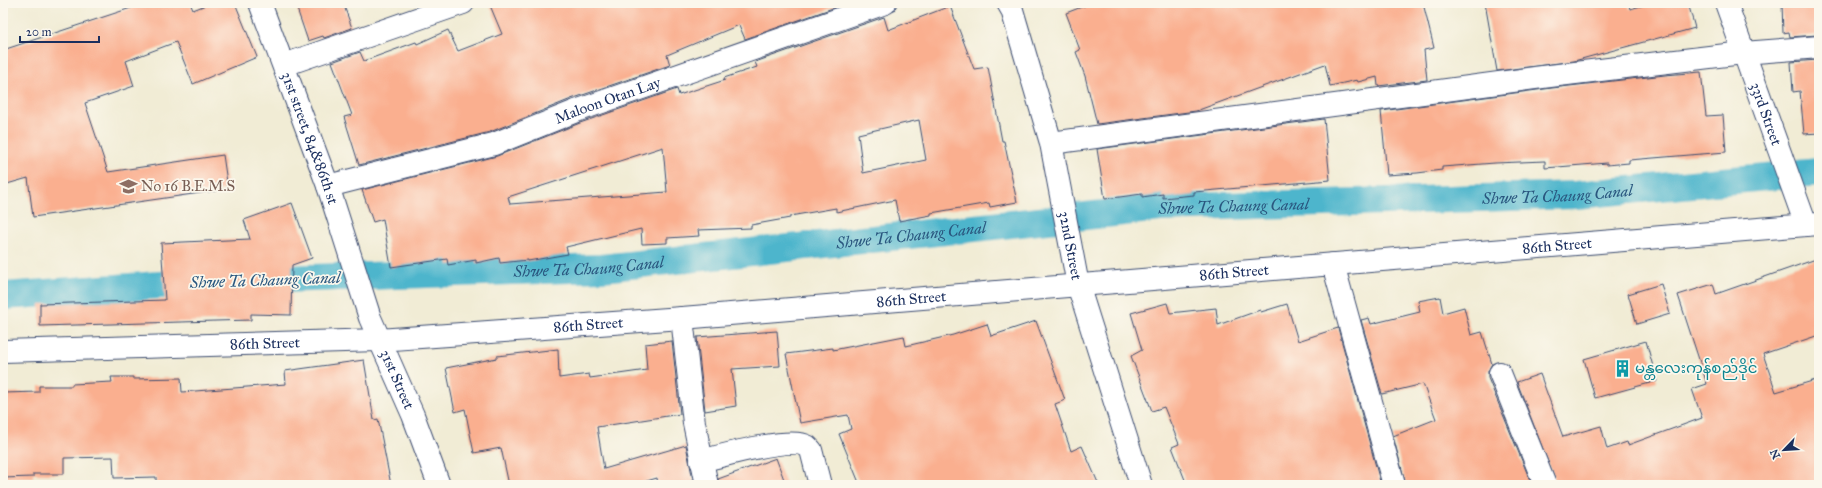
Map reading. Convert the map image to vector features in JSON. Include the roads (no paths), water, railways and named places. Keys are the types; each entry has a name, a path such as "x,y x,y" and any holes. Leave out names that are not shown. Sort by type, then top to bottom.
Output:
{"street":[{"name":"31st street, 84&86th st","path":"260,3 328,186 356,274"},
{"path":"284,65 463,3"},
{"name":"Maloon Otan Lay","path":"328,186 494,144 576,111 885,3"},
{"name":"33rd Street","path":"1726,3 1796,200 1812,224"},
{"name":"32nd Street","path":"1016,5 1051,143 1066,215 1078,285 1142,485"},
{"path":"1051,143 1550,76 1743,53 1819,47"},
{"name":"86th Street","path":"3,352 379,340 682,318 1812,224"},
{"path":"1333,264 1394,485"},
{"name":"31st Street","path":"356,274 370,318 413,415 439,485"},
{"path":"682,318 694,423 707,485"},
{"path":"1500,373 1545,485"},
{"path":"701,461 772,445 800,444 807,446 811,450 820,485"}],"waterway":[{"name":"Shwe Ta Chaung Canal","path":"253,280 602,268 1160,208 1576,195 1819,172"},
{"name":"Shwe Ta Chaung Canal","path":"3,296 202,282"}],"place":[{"name":"No 16 B.E.M.S","path":"128,186"},
{"name":"မန္တလေးကုန်စည်ဒိုင်","path":"1622,368"}]}
